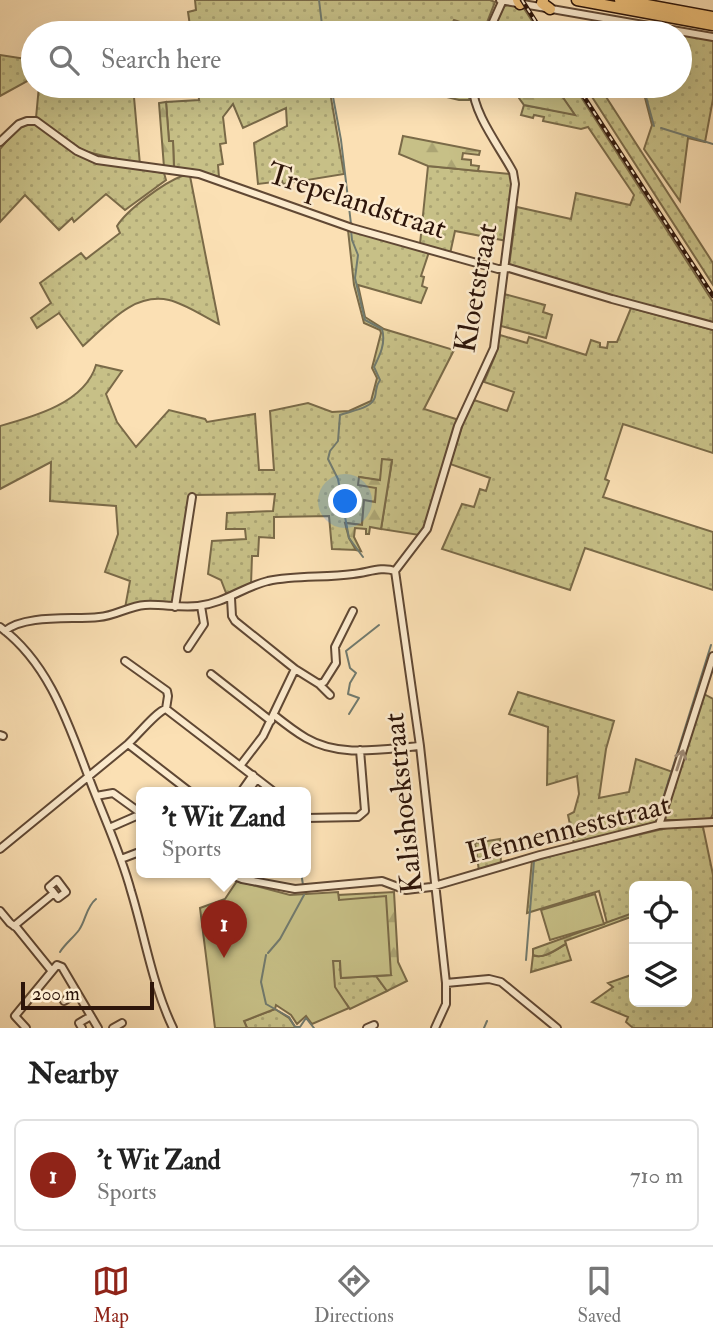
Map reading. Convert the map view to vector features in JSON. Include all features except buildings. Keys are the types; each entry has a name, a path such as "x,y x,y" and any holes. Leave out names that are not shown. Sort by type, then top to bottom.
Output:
{"highway":[{"path":"577,0 691,21"},
{"path":"620,0 713,17"},
{"path":"692,21 713,25"}],"street":[{"path":"493,21 501,1 546,4 632,21"},
{"path":"692,33 713,37"},
{"name":"Kloetstraat","path":"395,571 427,528 458,426 494,348 515,190 514,178 474,98"},
{"name":"Trepelandstraat","path":"0,142 19,124 36,121 77,151 97,160 199,174 352,228 713,326"},
{"path":"176,607 192,498"},
{"path":"173,1028 158,993 121,859 62,710 48,682 3,629 60,618 99,617 146,604 201,606 278,580 387,569 395,571"},
{"name":"Kalishoekstraat","path":"395,571 420,746 446,984 446,1004 435,1028"},
{"path":"231,598 235,621 330,695"},
{"path":"188,648 204,624 201,606"},
{"path":"319,684 324,682 336,663 335,647 353,611"},
{"path":"659,825 713,656"},
{"path":"125,661 167,691 166,709"},
{"path":"240,766 263,736 295,669"},
{"path":"211,674 272,718 316,743 349,751 420,746"},
{"path":"0,849 128,744 160,711 166,709"},
{"path":"166,709 268,787"},
{"path":"128,744 184,787"},
{"path":"311,818 358,817 365,811 360,750"},
{"path":"246,787 255,777"},
{"path":"250,787 255,777"},
{"path":"96,796 113,793 136,810"},
{"path":"109,828 136,816"},
{"name":"Hennenneststraat","path":"239,878 296,889 382,881 406,890 435,886 540,855 659,825 713,822"},
{"path":"121,859 136,853"},
{"path":"14,926 54,893"},
{"path":"0,911 51,970"},
{"path":"26,1028 15,1016 57,965 62,967 98,1028"},
{"path":"446,984 489,979 501,982 557,1028"},
{"path":"64,1001 77,993"},
{"path":"82,1028 79,1023 91,1016"},
{"path":"113,1028 122,1023"}],"green space":[{"path":"195,0 495,2 488,21 189,21 188,12 196,10"},
{"path":"504,6 523,7 532,21 497,21"},
{"path":"692,36 713,40 713,99 705,142 688,138 680,201 644,149 652,125 645,98 692,98"},
{"path":"0,55 21,58 21,85 0,96"},
{"path":"38,98 134,98 140,165 84,151 36,118"},
{"path":"331,98 344,174 283,184 282,181 258,184 254,143 287,126 286,108 243,128 233,104 223,117 226,143 220,144 223,164 218,165 219,177 174,168 173,142 169,141 166,102"},
{"path":"519,98 563,98 575,115 524,105"},
{"path":"563,98 582,98 713,302 713,324 509,266 517,207 571,219 576,193 630,205 634,195 588,127 581,129 543,121 544,117 521,115 524,105 574,114"},
{"path":"593,98 607,98 713,263 713,285"},
{"path":"166,102 169,141 173,141 174,168 164,167 159,103"},
{"path":"34,123 90,161 164,173 166,180 125,210 106,194 74,222 72,218 59,230 25,195 0,222 0,149 19,129"},
{"path":"403,136 480,151 479,155 463,153 462,159 471,160 471,165 479,166 478,171 428,166 399,154"},
{"path":"428,166 510,174 513,181 507,241 455,231 450,254 420,244"},
{"path":"182,176 190,176 219,324 182,304 156,299 144,301 122,312 83,346 59,313 37,328 31,318 51,303 40,283 81,253 86,259 120,233 117,226 137,205"},
{"path":"348,230 429,252 421,276 424,277 422,286 427,288 421,303 358,285 365,317 384,329 454,350 424,409 459,420 429,518 419,535 381,529 392,461 381,481 359,477 377,488 375,502 364,501 362,525 346,523 356,550 332,549 329,516 274,517 274,538 259,537 258,556 252,556 251,585 228,598 221,580 208,574 212,541 246,539 245,529 226,529 227,513 273,511 275,494 190,495 175,605 146,602 125,608 130,581 105,572 118,534 116,506 50,501 51,462 0,489 0,426 42,413 69,399 90,378 96,365 122,371 106,394 117,422 136,447 169,410 205,419 207,422 255,414 259,470 274,470 270,411 308,403 332,412 349,411 371,401 377,378 372,368 381,333 364,323 354,285"},
{"path":"504,294 545,305 543,312 552,315 546,338 501,326"},
{"path":"631,308 713,330 713,453 623,424 605,479 609,481 603,497 713,532 713,590 585,548 570,590 442,549 462,504 474,507 480,489 486,491 490,478 450,464 463,423 474,400 507,411 514,392 484,382 500,335 527,343 529,337 586,355 591,340 600,343 600,347 607,348 608,342 617,342"},
{"path":"382,459 392,460 381,529 370,527 369,534 366,534 366,529 355,528 354,537 361,551 356,550 345,523 362,525 364,500 375,502 376,488 358,485 359,477 380,480"},
{"path":"518,692 614,721 606,749 599,798 629,792 636,759 673,772 657,822 574,844 568,815 574,812 579,794 577,776 547,785 548,727 509,714"},
{"path":"704,694 713,699 713,814 710,820 666,820 665,817"},
{"path":"671,827 703,827 713,875 713,1028 633,1028 626,1022 628,1017 592,1002 613,987 608,983 629,976 629,1007 692,1007 692,881 629,881 629,915 607,923 599,891 527,913 532,860"},
{"path":"500,839 501,864 479,871 475,843"},
{"path":"237,881 290,895 338,892 339,900 386,896 391,975 341,978 340,961 333,961 335,987 349,1008 312,1024 306,1016 297,1024 291,1015 276,1005 275,1009 244,1021 247,1028 215,1028 200,908 225,899"},
{"path":"394,892 398,962 407,981 387,991 376,976 391,975 338,895"},
{"path":"595,894 604,924 550,940 541,910"},
{"path":"629,914 629,918 565,941 566,944 550,953 537,956 533,955 533,949"},
{"path":"566,944 571,960 531,972 533,955 545,955"},
{"path":"333,961 340,961 341,978 376,976 387,991 350,1009 334,987"},
{"path":"275,1009 289,1018 296,1028 247,1028 244,1021"}],"waterway":[{"path":"319,0 322,21"},
{"path":"333,98 351,224"},
{"path":"646,98 654,126"},
{"path":"661,128 713,144"},
{"path":"351,230 358,255 355,278 365,320 382,329 383,334 382,349 374,367 380,380 370,404 340,415 338,441 330,451 328,459 338,479 349,538 363,557"},
{"path":"349,714 359,698 348,694 356,673 350,668 346,651 379,625"},
{"path":"656,821 711,645"},
{"path":"526,960 534,861 583,847"},
{"path":"302,878 303,885"},
{"path":"268,953 280,939 304,895"},
{"path":"60,952 79,930 96,899"},
{"path":"266,955 261,982 266,1004 289,1017 295,1027 300,1027 306,1018 314,1028"},
{"path":"484,1028 487,1021"}],"railway":[{"path":"522,0 535,21"},
{"path":"585,98 713,296"}],"place":[{"name":"'t Wit Zand","path":"224,958"}]}
